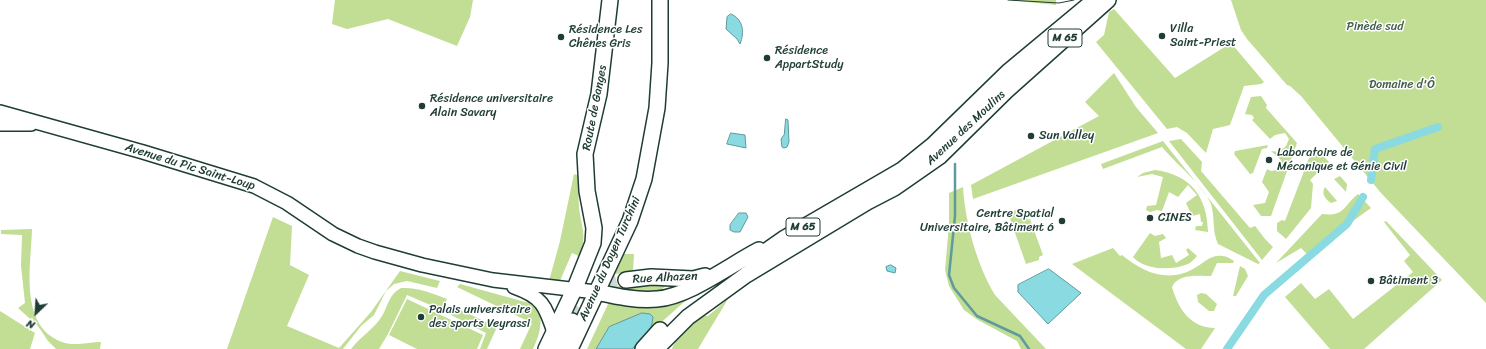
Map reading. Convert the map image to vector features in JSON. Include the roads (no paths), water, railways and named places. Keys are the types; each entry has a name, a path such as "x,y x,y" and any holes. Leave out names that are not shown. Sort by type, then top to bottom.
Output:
{"main road":[{"name":"Route de Ganges","path":"546,349 575,288 589,255 594,236 586,179 585,154 599,94 610,0"},
{"name":"Avenue du Doyen Turchini","path":"570,349 630,220 644,179 657,108 660,63 660,0"},
{"name":"Avenue des Moulins","path":"596,292 642,299 658,299 672,296 700,284 726,268 785,238 902,170 933,145 1008,72 1094,0"},
{"name":"Avenue des Moulins","path":"656,349 688,317 711,302 746,275 867,202 894,188 934,160 1006,91 1108,0"},
{"name":"Avenue du Pic Saint-Loup","path":"0,112 143,152 254,186 287,203 333,234 375,252 422,265 493,280 575,288 596,292"},
{"name":"Avenue du Pic Saint-Loup","path":"0,124 38,123"},
{"name":"Avenue des Moulins","path":"643,349 667,323 686,307 785,238"},
{"name":"Rue Alhazen","path":"626,280 652,277 693,279 726,268"},
{"path":"658,299 677,279"},
{"name":"Avenue du Pic Saint-Loup","path":"493,280 535,296 544,306 554,332"},
{"path":"665,349 711,302"},
{"path":"558,349 572,321"}],"water":[{"path":"731,14 738,19 742,26 743,31 740,44 737,39 726,29 727,17"},
{"path":"786,119 788,120 789,142 787,147 784,148 782,147 781,139 784,135"},
{"path":"731,133 745,135 746,148 727,144"},
{"path":"739,213 746,213 748,217 740,232 734,232 730,230 730,225"},
{"path":"891,265 896,268 895,273 887,271 886,267"},
{"path":"1049,269 1081,293 1048,324 1018,292 1018,285"},
{"path":"642,313 650,314 653,317 651,327 646,335 632,349 596,349 609,327"}],"waterway":[{"path":"1371,180 1375,149 1438,127"},
{"path":"955,164 955,216 949,275 954,288 977,316 1020,336 1029,349"},
{"path":"1227,349 1264,295 1347,224 1363,197"}],"tunnel":[{"path":"572,321 582,305 594,294 601,289 626,280"}],"tram line":[{"path":"1008,0 1059,3 1074,0"}],"place":[{"name":"Villa Saint-Priest","path":"1162,36"},
{"name":"Résidence Les Chênes Gris","path":"561,37"},
{"name":"Résidence AppartStudy","path":"767,58"},
{"name":"Résidence universitaire Alain Savary","path":"422,106"},
{"name":"Sun Valley","path":"1031,136"},
{"name":"Laboratoire de Mécanique et Génie Civil","path":"1269,160"},
{"name":"CINES","path":"1150,218"},
{"name":"Centre Spatial Universitaire, Bâtiment 6","path":"1062,221"},
{"name":"Bâtiment 3","path":"1371,281"},
{"name":"Palais universitaire des sports Veyrassi","path":"421,317"}],"park label":[{"name":"Pinède sud","path":"1375,27"},
{"name":"Domaine d'Ô","path":"1402,85"}]}
